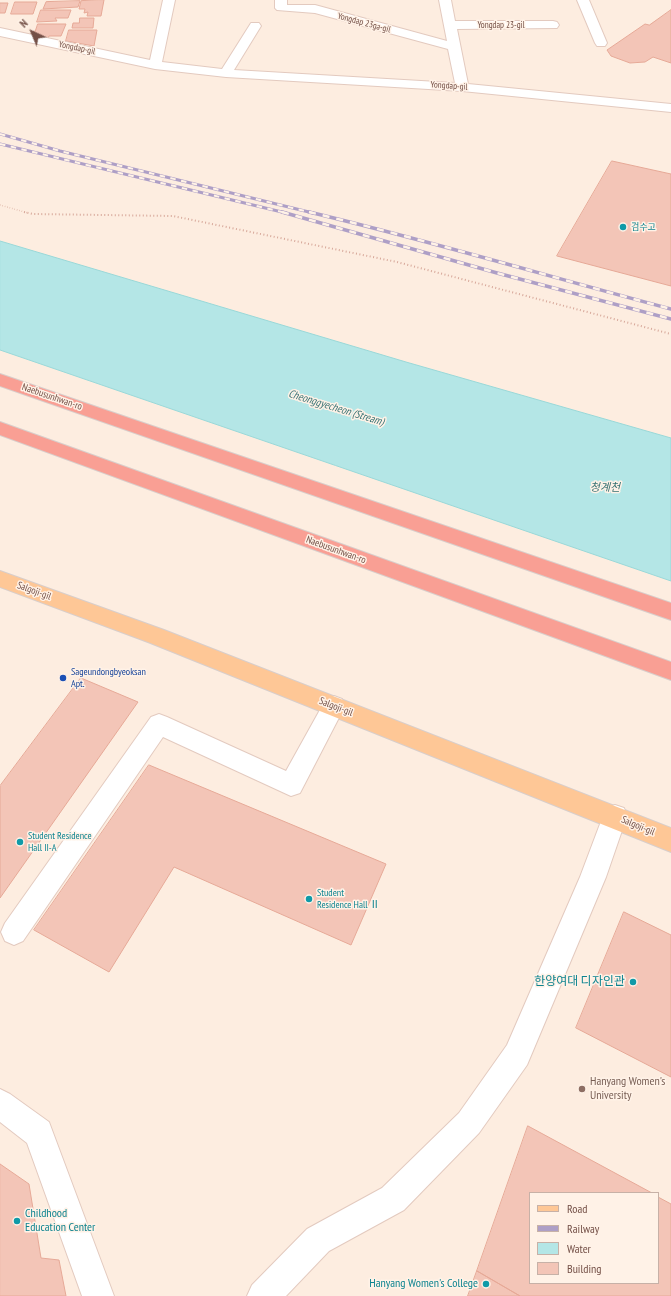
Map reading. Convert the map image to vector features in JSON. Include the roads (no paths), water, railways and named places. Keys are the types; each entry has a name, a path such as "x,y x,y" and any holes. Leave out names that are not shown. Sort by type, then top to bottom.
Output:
{"highway":[{"name":"Naebusunhwan-ro","path":"0,380 671,612"},
{"name":"Naebusunhwan-ro","path":"0,428 671,671"}],"main road":[{"name":"Salgoji-gil","path":"0,579 156,636 615,816 671,840"}],"street":[{"path":"154,65 169,0"},
{"name":"Yongdap 23ga-gil","path":"281,0 281,8 346,12 454,47"},
{"path":"445,0 462,87"},
{"path":"583,0 601,43"},
{"name":"Yongdap 23-gil","path":"450,25 553,25"},
{"path":"226,73 255,26"},
{"name":"Yongdap-gil","path":"0,32 154,65 226,73 462,87 671,108"},
{"path":"14,932 159,724 291,786 334,706"},
{"path":"263,1296 318,1240 393,1199 469,1123 517,1055 593,878 615,816"},
{"path":"0,1104 38,1133 98,1296"}],"water":[{"name":"청계천","path":"0,241 406,362 671,438 671,581 0,350"}],"railway":[{"path":"0,134 60,151 313,213"},
{"path":"0,144 283,212"},
{"path":"283,212 497,273 671,319"},
{"path":"309,212 445,247 671,309"}],"place":[{"name":"검수고","path":"623,227"},
{"name":"Sageundongbyeoksan Apt.","path":"63,678"},
{"name":"Student Residence Hall II-A","path":"20,842"},
{"name":"Student Residence Hall Ⅱ","path":"309,899"},
{"name":"한양여대 디자인관","path":"633,982"},
{"name":"Hanyang Women's University","path":"582,1089"},
{"name":"Childhood Education Center","path":"17,1221"},
{"name":"Hanyang Women's College","path":"486,1284"}],"water label":[{"name":"Cheonggyecheon (Stream)","path":"336,408"}]}
